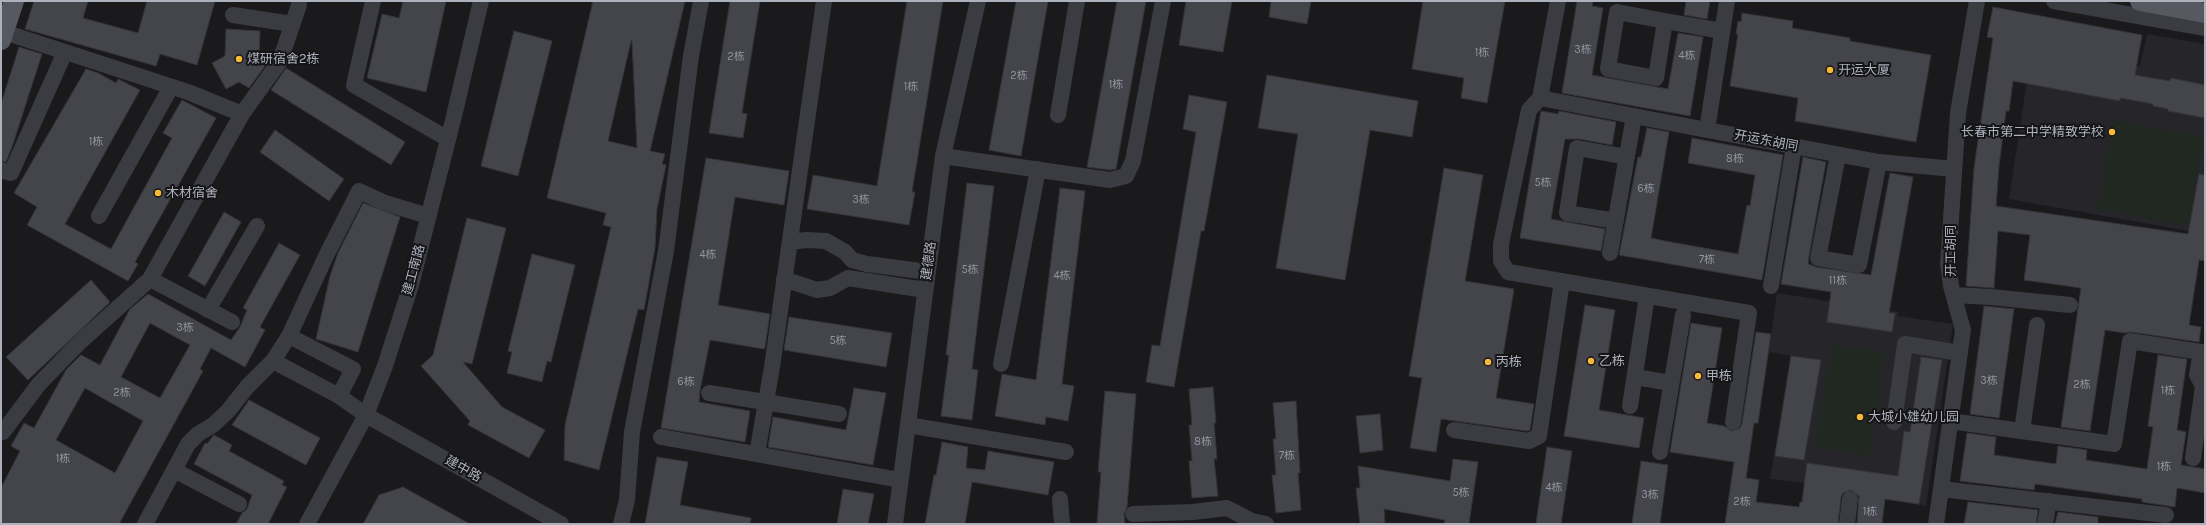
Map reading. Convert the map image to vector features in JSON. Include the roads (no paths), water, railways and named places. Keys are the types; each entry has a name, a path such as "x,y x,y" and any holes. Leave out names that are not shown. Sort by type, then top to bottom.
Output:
{"main road":[{"path":"2,36 14,1"},
{"path":"2140,1 2199,10"}],"street":[{"path":"373,1 354,85 448,139"},
{"name":"建工南路","path":"307,524 366,415 388,359 411,285 481,1"},
{"path":"621,524 627,500 632,432 666,250 692,56 701,1"},
{"path":"757,454 790,242 824,1"},
{"name":"建德路","path":"895,524 943,156 978,1"},
{"path":"1058,115 1077,1"},
{"path":"943,156 1110,180 1126,176 1133,161 1163,1"},
{"path":"1558,1 1540,98 1529,110 1500,244 1501,261 1508,272 1749,313 1732,422"},
{"path":"1707,130 1727,1"},
{"name":"开工胡同","path":"1936,524 1963,330 1948,264 1958,113 1977,1"},
{"path":"2054,1 2205,28"},
{"path":"1,431 3,432 39,384 81,341 150,279 242,114 280,61 299,5"},
{"path":"1664,20 1656,78 1608,69 1617,12 1664,20 1722,31"},
{"path":"233,15 292,24"},
{"path":"2,36 66,52 171,87 242,114"},
{"path":"1,170 11,173 66,52"},
{"path":"99,216 171,87"},
{"name":"开运东胡同","path":"1540,98 1879,162 1954,168"},
{"path":"1610,253 1634,116"},
{"path":"1771,286 1794,146"},
{"path":"1616,221 1567,212 1577,148 1627,157"},
{"path":"1838,155 1818,258 1860,265 1879,162"},
{"path":"1002,364 1038,170"},
{"path":"145,524 188,444 198,434 213,425 228,411 247,387 273,361 289,336 326,256 359,191 385,203 428,216"},
{"path":"208,310 257,226"},
{"path":"790,242 806,240 826,241 845,252 852,260 867,264 928,272"},
{"path":"784,279 818,290 830,288 848,278 925,290"},
{"path":"150,279 232,322"},
{"path":"1454,430 1529,441 1539,436 1562,281"},
{"path":"1954,295 2070,305"},
{"path":"1630,406 1647,296"},
{"path":"1660,452 1683,315"},
{"path":"2022,431 2037,325"},
{"path":"289,336 353,369 339,396"},
{"path":"1950,421 2114,444 2130,341 2201,352 2197,375 2203,386 2193,458"},
{"path":"1894,422 1905,344 1960,353"},
{"name":"建中路","path":"273,361 339,396 366,415 561,524"},
{"path":"1635,376 1672,383"},
{"path":"709,393 839,414"},
{"path":"908,425 1066,452"},
{"path":"661,437 900,480"},
{"path":"174,470 239,504"},
{"path":"1941,489 2166,515"},
{"path":"1060,499 1062,524"},
{"path":"1847,524 1850,499"},
{"path":"2045,524 2049,501"},
{"path":"1133,514 1193,518 1227,508 1252,521 1266,524"}],"place":[{"name":"煤研宿舍2栋","path":"239,59"},
{"name":"开运大厦","path":"1830,70"},
{"name":"长春市第二中学精致学校","path":"2112,132"},
{"name":"木材宿舍","path":"158,193"},
{"name":"乙栋","path":"1591,361"},
{"name":"丙栋","path":"1488,362"},
{"name":"甲栋","path":"1698,376"},
{"name":"大城小雄幼儿园","path":"1860,417"}]}
